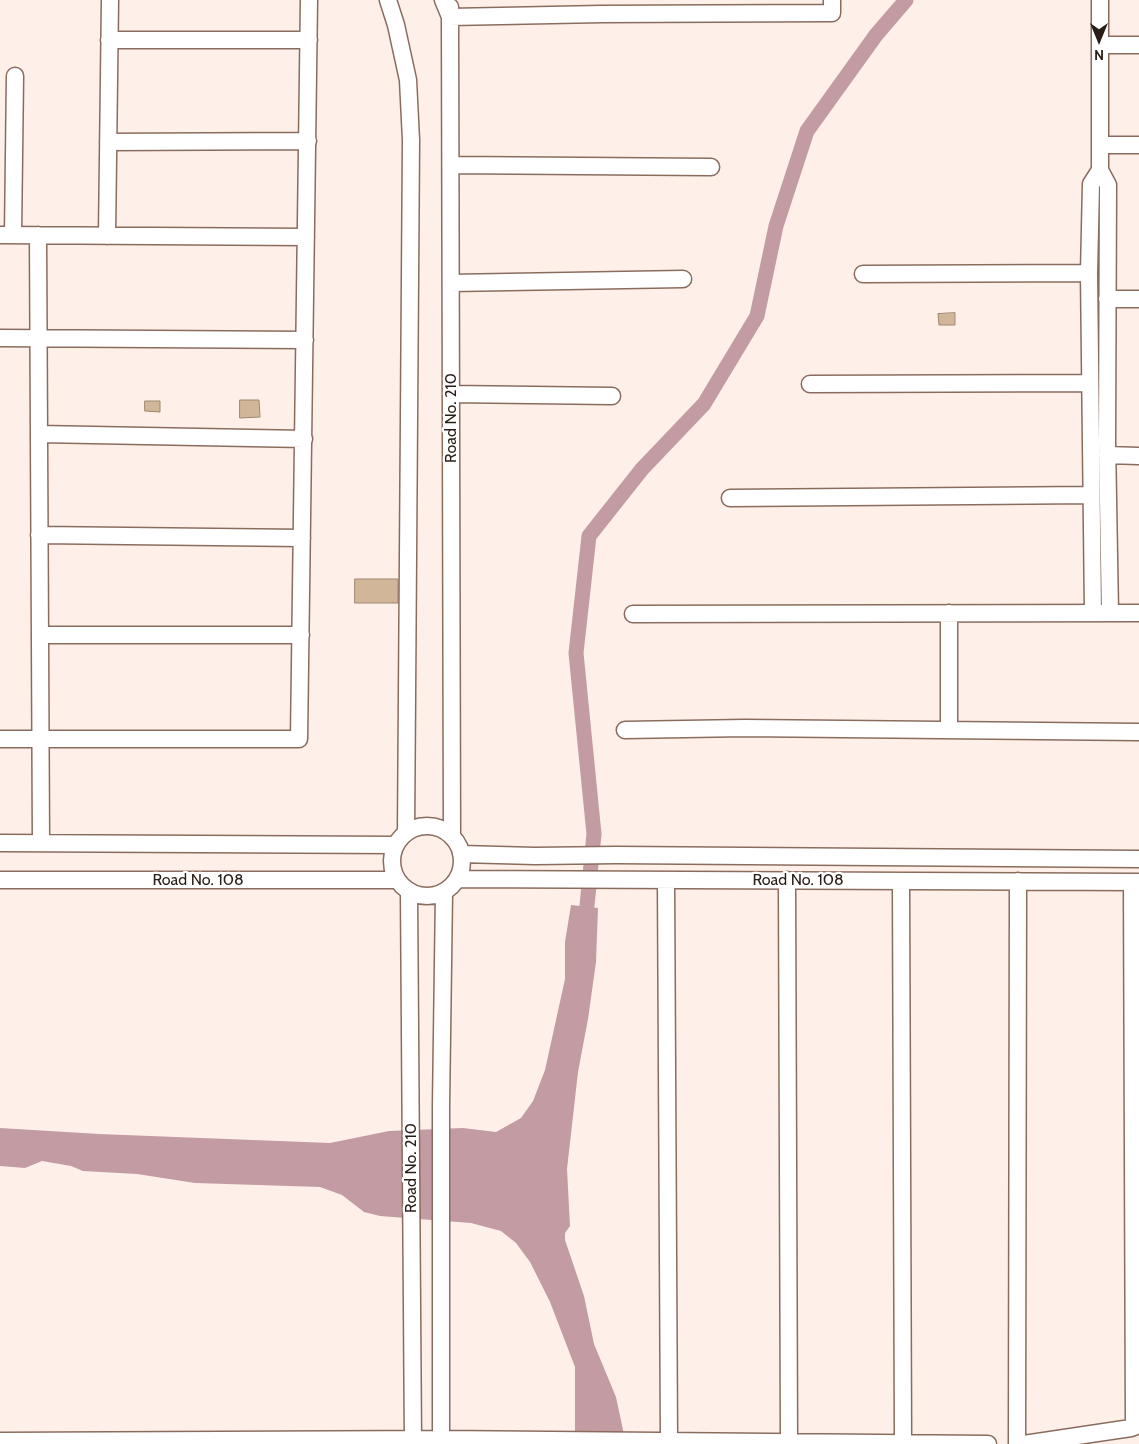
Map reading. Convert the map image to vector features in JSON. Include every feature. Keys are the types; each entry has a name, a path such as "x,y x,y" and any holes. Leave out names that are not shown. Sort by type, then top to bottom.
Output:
{"street":[{"path":"107,236 110,0"},
{"path":"0,739 299,739 309,0"},
{"path":"388,0 396,25 408,80 411,140 401,839"},
{"name":"Road No. 210","path":"443,0 450,17 452,837 458,845 461,854"},
{"path":"450,0 450,17 602,7 742,7 832,13 832,0"},
{"path":"1100,0 1100,170 1108,185 1107,455 1110,613"},
{"path":"109,40 309,40"},
{"path":"1100,44 1139,45"},
{"path":"14,76 6,235 306,237"},
{"path":"108,142 308,142"},
{"path":"1100,145 1139,145"},
{"path":"451,165 711,167"},
{"path":"1093,613 1089,273 1091,184 1100,170"},
{"path":"38,235 40,843"},
{"path":"863,274 1089,273"},
{"path":"451,283 683,279"},
{"path":"1107,299 1139,299"},
{"path":"0,338 305,340"},
{"path":"810,384 1090,383"},
{"path":"451,394 612,396"},
{"path":"39,434 304,438"},
{"path":"1107,455 1139,456"},
{"path":"730,498 1091,495"},
{"path":"40,535 302,538"},
{"path":"633,614 1139,613"},
{"path":"949,614 949,730"},
{"path":"40,635 301,634"},
{"path":"625,730 745,728 1139,732"},
{"path":"452,837 435,827 415,828 401,839 392,853 393,872 396,880 409,892 417,895 436,895 444,892 457,879 460,871 461,854"},
{"path":"0,843 401,839"},
{"name":"Road No. 108","path":"461,854 1139,859"},
{"name":"Road No. 108","path":"457,879 1135,882"},
{"name":"Road No. 108","path":"0,880 396,880"},
{"path":"666,880 669,1441"},
{"path":"787,880 789,1442"},
{"path":"901,881 903,1443"},
{"path":"1017,1444 1018,881"},
{"path":"1024,1444 1137,1426 1135,882"},
{"name":"Road No. 210","path":"409,892 413,1442"},
{"name":"Road No. 210","path":"441,1442 440,1245 444,892"},
{"path":"0,1441 669,1441 988,1444"}],"shaded area":[{"path":"571,905 598,908 596,962 578,1072 567,1169 570,1226 565,1233 565,1240 584,1296 594,1344 616,1397 626,1444 575,1444 575,1367 550,1302 530,1262 516,1243 501,1231 471,1223 380,1216 364,1212 342,1195 320,1187 195,1183 137,1174 83,1171 71,1166 42,1161 25,1168 0,1166 0,1128 330,1143 389,1131 463,1128 496,1132 521,1118 533,1101 545,1070 565,979 565,942"}],"building":[{"path":"955,313 955,325 939,325 938,314"},
{"path":"240,400 259,400 260,417 240,418"},
{"path":"145,401 160,401 160,412 145,411"},
{"path":"355,579 398,579 398,603 355,603"}],"waterway":[{"path":"585,926 594,834 576,653 589,536 642,469 704,404 757,316 776,226 807,131 876,35 906,0"}]}
